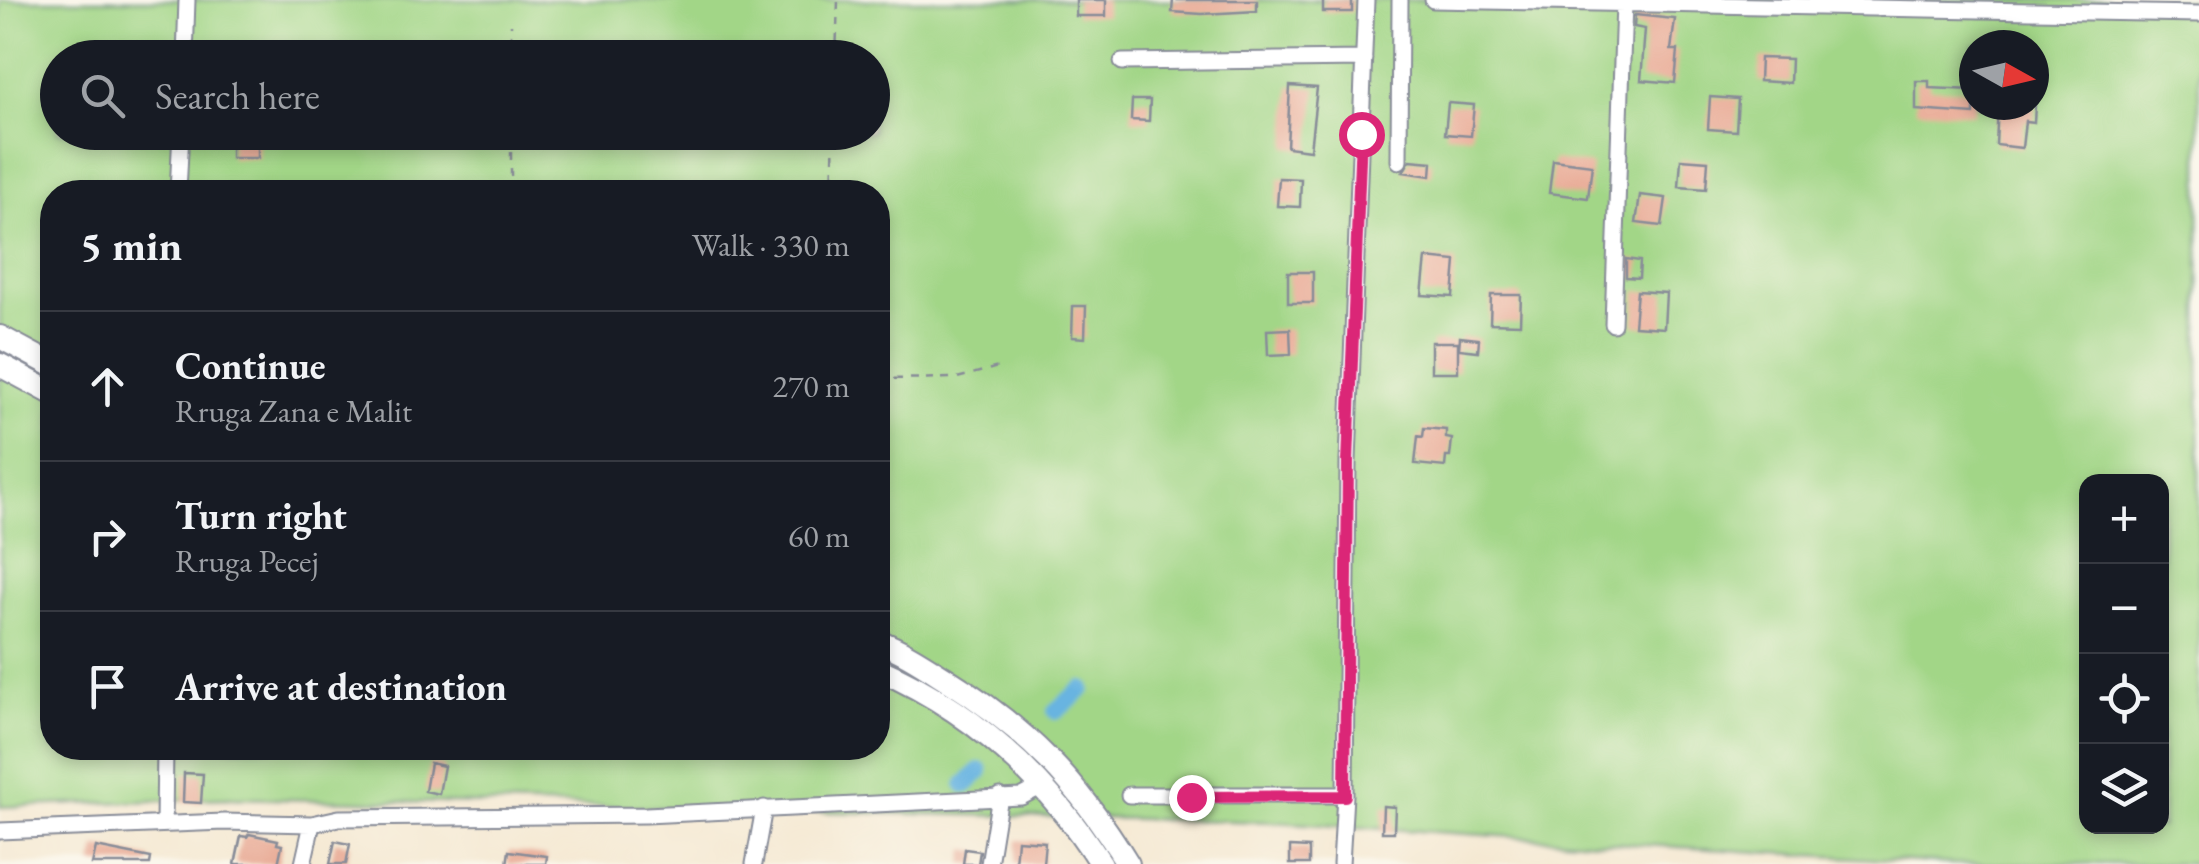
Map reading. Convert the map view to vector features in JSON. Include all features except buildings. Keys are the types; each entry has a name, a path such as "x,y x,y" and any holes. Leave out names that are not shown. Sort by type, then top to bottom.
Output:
{"highway":[{"path":"0,337 40,359"},
{"path":"0,365 40,387"},
{"path":"890,646 972,694 1034,742 1086,799 1128,864"},
{"path":"890,675 956,711 1026,768 1078,828 1100,863"}],"street":[{"path":"185,40 187,0"},
{"path":"1342,864 1348,462 1366,0"},
{"path":"1399,161 1400,0"},
{"path":"1433,0 2199,14"},
{"path":"1613,324 1624,3"},
{"path":"1122,62 1364,59"},
{"path":"179,180 180,150"},
{"path":"164,824 165,760"},
{"path":"0,831 164,824 312,824 340,818 646,815 1021,796 1042,786"},
{"path":"989,864 1000,796"},
{"path":"1129,796 1345,796"},
{"path":"754,864 764,808"},
{"path":"304,864 312,824"}],"path":[{"path":"837,40 838,0"},
{"path":"511,24 511,40"},
{"path":"511,150 511,180"},
{"path":"832,180 833,150"},
{"path":"890,379 957,378 998,367"}],"green space":[{"path":"0,0 2199,0 2199,864 1954,864 1274,822 228,798 0,807"}],"waterway":[{"path":"1056,711 1082,689"},
{"path":"965,785 980,771"}],"route":[{"path":"1191,797 1345,796 1348,462 1361,134"}]}
